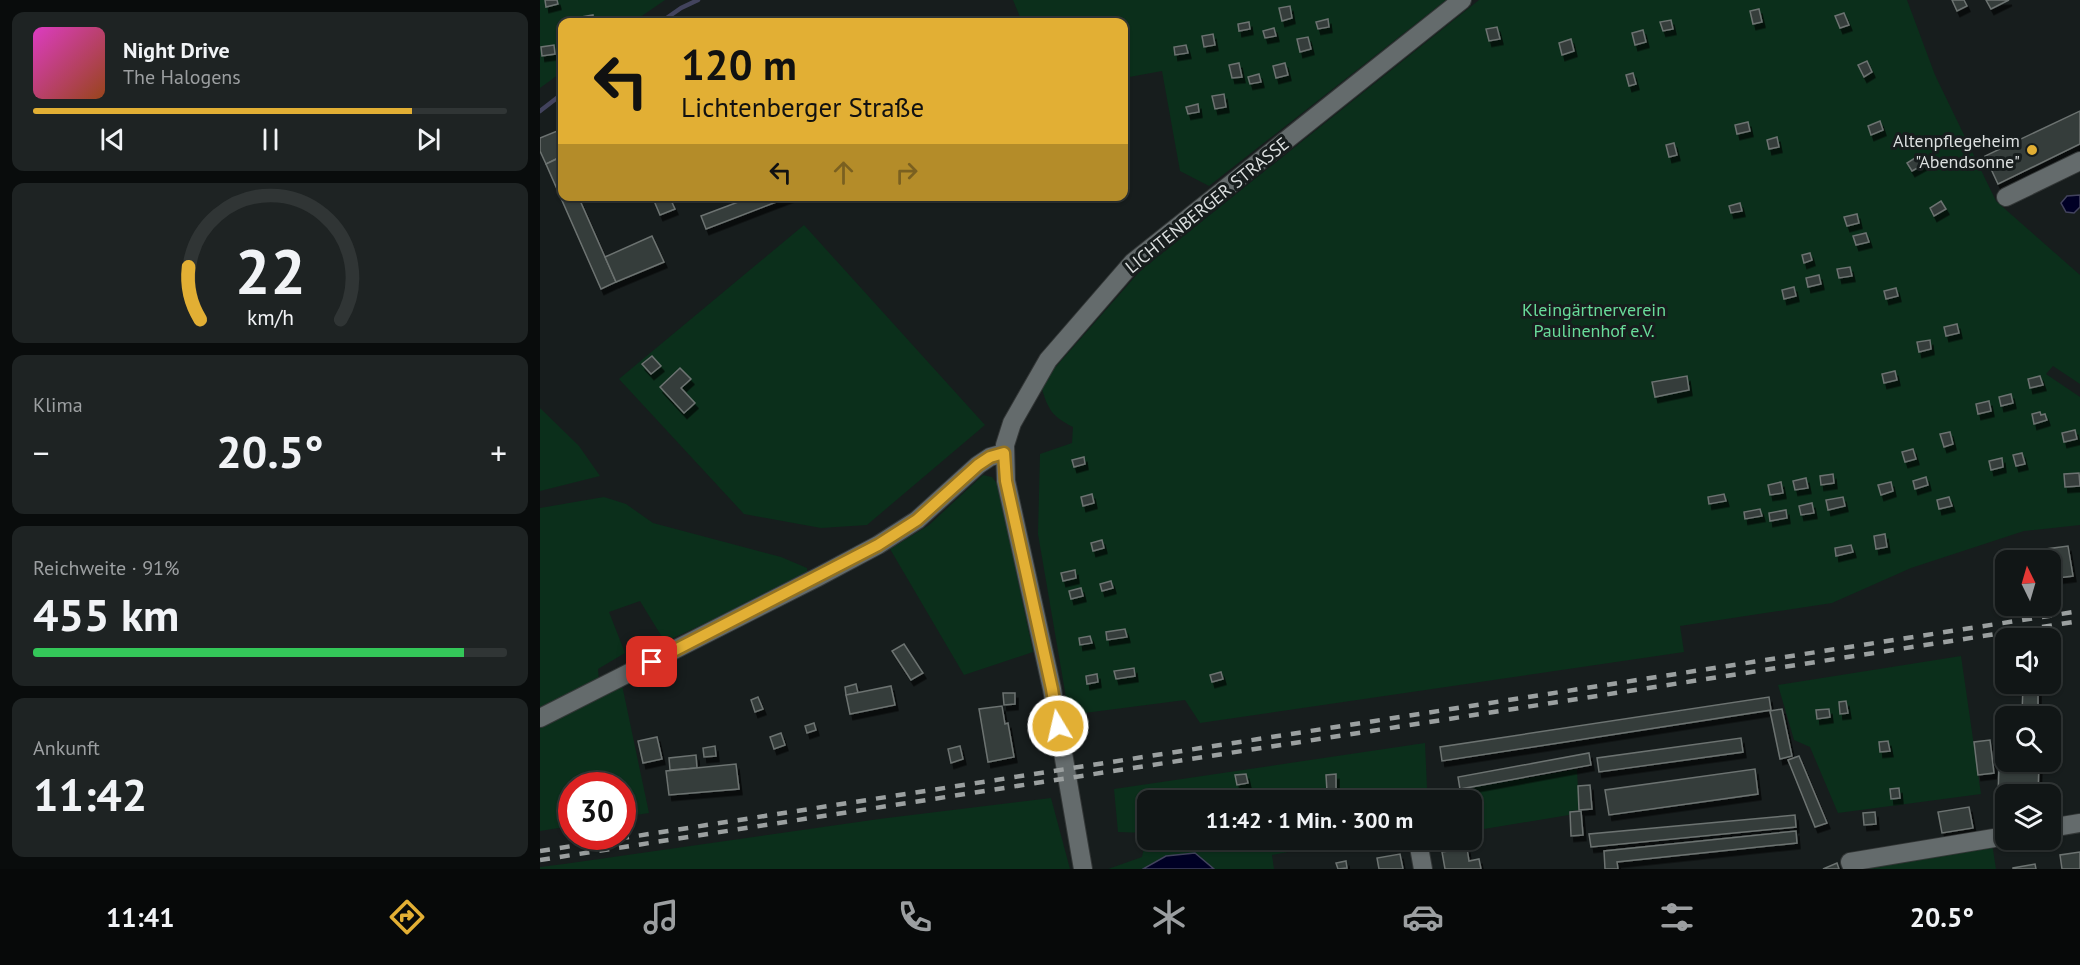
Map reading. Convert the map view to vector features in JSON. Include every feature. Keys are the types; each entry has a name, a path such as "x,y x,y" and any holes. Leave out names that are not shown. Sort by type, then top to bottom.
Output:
{"street":[{"name":"LICHTENBERGER STRASSE","path":"1083,869 1052,689 1006,481 1004,453 1012,423 1048,360 1133,262 1462,0"},
{"path":"2006,197 2080,161"},
{"path":"540,718 878,545 917,520 978,465 990,457 1004,453"},
{"path":"2061,827 2080,824"},
{"path":"1851,865 1995,838"},
{"path":"1420,850 1423,869"}],"green space":[{"path":"540,0 665,0 639,18 558,18 558,75 540,88"},
{"path":"1013,0 1446,0 1209,186 1180,171 1162,71 1128,77 1128,18 1020,18"},
{"name":"Kleingärtnerverein Paulinenhof e.V.","path":"1479,0 1907,0 1935,75 1996,201 2080,275 2080,384 2053,366 2046,374 2080,397 2080,525 2024,531 1911,568 1832,603 1680,626 1684,652 1200,723 1185,700 1069,715 1038,534 1040,454 1072,443 1073,427 1052,412 1042,389 1053,370 1141,270"},
{"path":"804,225 985,425 867,525 821,528 744,514 619,379"},
{"path":"540,408 579,446 600,476 540,491"},
{"path":"983,475 992,477 998,485 1033,652 964,675 890,549 929,525"},
{"path":"604,497 626,504 653,523 781,557 807,568 807,576 665,642 640,601 609,612 625,653 598,669 599,680 540,709 540,508"},
{"path":"1961,656 1981,794 1838,813 1810,747 1794,740 1778,685"},
{"path":"622,685 649,813 636,815 636,772 558,772 558,828 540,831 540,726"},
{"path":"1425,743 1427,788 1416,790 1137,790 1137,833 1118,832 1114,789"},
{"path":"1577,769 1579,810 1569,811 1569,815 1482,829 1482,790 1459,790"},
{"path":"1051,798 1070,869 540,869 540,867 879,819"},
{"path":"1992,843 1996,869 1862,869"},
{"path":"1144,850 1298,850 1272,855 1274,869 1108,869 1142,857"}],"water":[{"path":"2080,195 2080,207 2074,213 2066,212 2061,203 2067,196"},
{"path":"1195,853 1214,869 1143,869 1166,856"}],"building":[{"path":"545,0 557,0 558,4 546,7"},
{"path":"1952,0 1964,0 1967,6 1957,11"},
{"path":"1986,0 2009,0 1991,9"},
{"path":"1290,6 1292,18 1282,21 1279,8"},
{"path":"1759,9 1762,22 1753,24 1750,11"},
{"path":"1844,13 1849,25 1840,28 1835,16"},
{"path":"593,15 593,18 582,18"},
{"path":"1328,19 1329,27 1318,29 1316,22"},
{"path":"1671,20 1673,29 1663,31 1660,22"},
{"path":"1249,22 1250,29 1239,31 1238,24"},
{"path":"1497,27 1500,39 1489,41 1486,29"},
{"path":"1274,28 1276,36 1265,38 1263,31"},
{"path":"1643,30 1646,42 1635,45 1632,33"},
{"path":"1213,34 1215,45 1204,47 1202,36"},
{"path":"1308,37 1311,49 1300,52 1297,39"},
{"path":"1571,39 1574,51 1562,55 1559,43"},
{"path":"554,45 555,54 542,56 541,47"},
{"path":"1186,45 1188,53 1175,55 1174,47"},
{"path":"1867,61 1872,72 1864,77 1858,65"},
{"path":"1239,63 1242,77 1232,78 1229,65"},
{"path":"1285,63 1288,75 1276,78 1273,66"},
{"path":"1633,73 1636,84 1629,86 1626,75"},
{"path":"1259,74 1261,82 1250,84 1248,77"},
{"path":"1224,94 1226,107 1215,109 1212,96"},
{"path":"1198,104 1199,112 1188,114 1186,107"},
{"name":"Altenpflegeheim \"Abendsonne\"","path":"2080,111 2080,144 1998,184 1985,156"},
{"path":"1880,121 1883,130 1871,135 1868,126"},
{"path":"1748,122 1750,131 1737,134 1735,125"},
{"path":"558,131 558,158 546,164 540,151 540,138"},
{"path":"1777,137 1779,147 1769,149 1767,140"},
{"path":"1674,143 1677,155 1669,157 1666,145"},
{"path":"1918,156 1923,165 1912,171 1907,163"},
{"path":"558,158 558,191 546,164"},
{"path":"562,201 580,201 616,282 601,289"},
{"path":"654,201 671,201 675,209 660,215"},
{"path":"741,201 779,201 706,229 701,216"},
{"path":"1941,201 1946,209 1934,216 1930,208"},
{"path":"1740,203 1742,211 1731,213 1729,206"},
{"path":"1857,214 1859,223 1847,226 1844,217"},
{"path":"1866,233 1869,242 1856,245 1853,236"},
{"path":"652,236 664,262 616,282 605,257"},
{"path":"1810,253 1812,260 1804,263 1802,255"},
{"path":"1850,267 1852,276 1839,278 1837,269"},
{"path":"1819,275 1821,284 1808,287 1806,278"},
{"path":"1794,287 1796,296 1784,299 1782,290"},
{"path":"1896,288 1898,296 1886,299 1884,291"},
{"path":"1957,324 1959,333 1946,336 1944,327"},
{"path":"1930,340 1931,349 1919,352 1917,342"},
{"path":"652,356 661,366 651,374 642,364"},
{"path":"680,368 691,379 681,388 695,403 684,413 660,387"},
{"path":"1895,371 1897,380 1884,383 1882,374"},
{"path":"1687,376 1689,390 1655,397 1652,382"},
{"path":"2040,376 2043,385 2030,388 2028,379"},
{"path":"2011,394 2013,403 2001,406 1999,397"},
{"path":"1989,401 1991,411 1978,414 1976,404"},
{"path":"2040,412 2041,415 2045,414 2047,420 2034,424 2032,414"},
{"path":"2075,430 2077,439 2064,442 2062,433"},
{"path":"1950,432 1953,444 1944,447 1940,434"},
{"path":"1913,449 1916,459 1905,462 1902,452"},
{"path":"2022,453 2025,464 2016,466 2013,455"},
{"path":"1084,457 1085,464 1074,467 1072,460"},
{"path":"2002,458 2003,467 1991,470 1989,461"},
{"path":"2079,473 2080,486 2065,487 2064,474"},
{"path":"1833,474 1834,483 1821,485 1820,476"},
{"path":"1926,477 1928,485 1915,489 1913,481"},
{"path":"1806,478 1808,488 1795,490 1793,481"},
{"path":"1781,482 1783,493 1770,495 1768,485"},
{"path":"1891,482 1893,491 1881,495 1878,485"},
{"path":"1092,494 1094,503 1083,506 1081,497"},
{"path":"1724,494 1726,501 1709,504 1708,497"},
{"path":"1843,497 1845,506 1828,510 1826,500"},
{"path":"1949,497 1952,506 1939,509 1937,500"},
{"path":"1812,503 1814,513 1801,515 1799,506"},
{"path":"1760,509 1762,516 1745,519 1744,512"},
{"path":"1786,510 1787,518 1770,521 1769,513"},
{"path":"1885,534 1887,547 1876,549 1874,536"},
{"path":"1102,540 1104,548 1093,551 1091,543"},
{"path":"1851,545 1853,552 1836,556 1835,548"},
{"path":"2068,546 2073,576 2061,578 2061,550 2046,549"},
{"path":"1075,570 1076,578 1063,581 1061,573"},
{"path":"1111,581 1113,588 1102,591 1100,584"},
{"path":"1081,588 1083,596 1071,599 1069,591"},
{"path":"1125,629 1127,637 1107,640 1106,632"},
{"path":"1090,636 1092,643 1080,645 1079,638"},
{"path":"904,644 923,673 911,680 892,651"},
{"path":"1134,668 1135,676 1116,679 1114,671"},
{"path":"1221,672 1223,679 1212,682 1210,675"},
{"path":"1097,674 1098,682 1087,684 1086,676"},
{"path":"856,684 858,693 846,695 845,687"},
{"path":"891,686 895,705 850,714 846,695"},
{"path":"1003,693 1015,693 1015,704 1004,705"},
{"path":"2023,694 2038,694 2038,706 2022,706"},
{"path":"758,697 763,709 755,712 751,700"},
{"path":"1769,697 1771,710 1442,761 1440,747"},
{"path":"1846,701 1848,713 1840,714 1839,702"},
{"path":"1002,706 1005,724 1008,723 1014,757 988,762 979,709"},
{"path":"1782,709 1792,756 1780,759 1770,711"},
{"path":"1829,709 1830,717 1817,719 1816,710"},
{"path":"814,723 816,730 807,733 805,726"},
{"path":"781,733 785,745 774,749 770,737"},
{"path":"657,737 662,759 643,763 638,741"},
{"path":"1741,738 1743,752 1599,772 1597,758"},
{"path":"1990,740 1994,773 1978,775 1974,742"},
{"path":"1888,741 1890,751 1880,752 1879,742"},
{"path":"715,746 716,756 704,757 703,748"},
{"path":"960,746 963,759 951,763 948,749"},
{"path":"1589,753 1591,765 1460,789 1458,777"},
{"path":"696,755 697,768 670,770 669,758"},
{"path":"1799,756 1827,823 1815,827 1788,760"},
{"path":"736,764 739,789 669,795 666,771"},
{"path":"1755,769 1758,794 1609,815 1605,790"},
{"path":"1999,772 2039,772 2038,784 1998,784"},
{"path":"1246,774 1248,783 1237,785 1235,775"},
{"path":"1336,774 1336,790 1327,790 1326,775"},
{"path":"1590,785 1592,809 1579,810 1578,786"},
{"path":"1899,788 1900,798 1891,799 1890,789"},
{"path":"1969,807 1973,828 1942,833 1938,812"},
{"path":"1581,811 1583,835 1571,836 1570,812"},
{"path":"1875,812 1876,824 1864,825 1863,813"},
{"path":"1795,815 1796,827 1591,847 1589,834"},
{"path":"1796,831 1797,843 1617,862 1618,869 1605,869 1604,851"},
{"path":"1467,850 1469,861 1479,859 1481,869 1445,869 1442,852"},
{"path":"2080,852 2080,869 2062,869 2060,855"},
{"path":"1400,854 1403,869 1379,869 1377,858"},
{"path":"1346,861 1347,868 1338,869 1336,863"},
{"path":"1837,863 1839,869 1823,869"},
{"path":"2035,864 2036,869 2013,869 2013,868"}],"waterway":[{"path":"667,18 698,0"},
{"path":"540,111 558,97"}],"railway":[{"path":"540,851 2080,611"},
{"path":"540,860 2080,621"}],"place":[{"name":"Altenpflegeheim \"Abendsonne\"","path":"2032,150"}],"route":[{"path":"652,662 878,545 917,520 978,465 990,457 1004,453 1006,481 1052,689 1058,726"}]}
